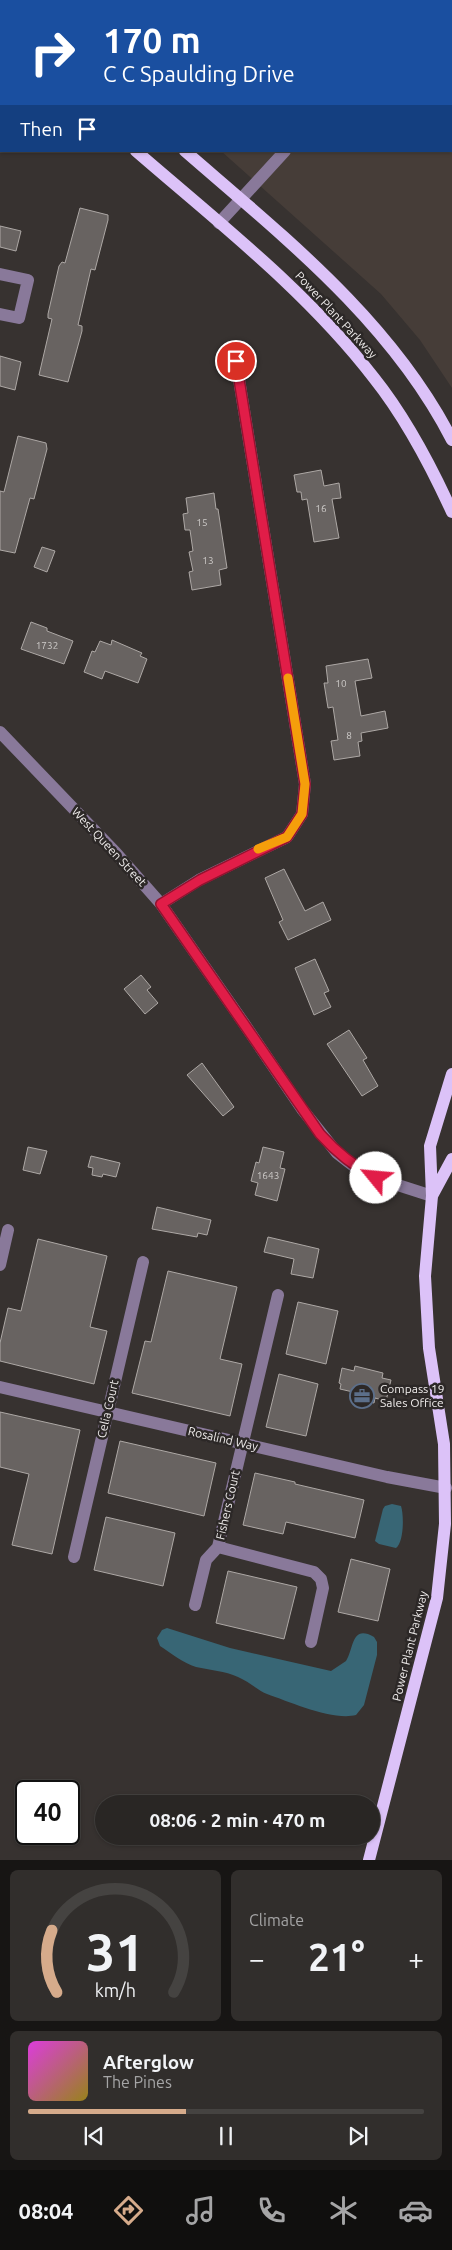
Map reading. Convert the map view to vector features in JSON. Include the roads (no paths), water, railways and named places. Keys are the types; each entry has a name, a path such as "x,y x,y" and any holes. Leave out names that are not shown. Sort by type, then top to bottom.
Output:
{"main road":[{"name":"Power Plant Parkway","path":"137,152 314,308 375,379 418,445 452,512"},
{"name":"Power Plant Parkway","path":"186,152 307,257 373,325 422,390 452,440"},
{"name":"Power Plant Parkway","path":"368,1860 437,1598 445,1524 446,1488 442,1421 429,1348 426,1318 427,1243 432,1196 430,1146 452,1074"},
{"name":"Power Plant Parkway","path":"432,1196 452,1159"}],"street":[{"path":"219,223 284,152"},
{"path":"0,274 28,280 19,318 0,314"},
{"path":"161,904 200,880 287,837 302,814 305,784 236,361"},
{"name":"West Queen Street","path":"0,732 161,904 244,1022 302,1110 337,1153 355,1167 376,1178 432,1196"},
{"path":"0,1265 8,1230"},
{"name":"Celia Court","path":"74,1557 144,1262"},
{"name":"Fishers Court","path":"278,1295 218,1547 314,1572 321,1579 323,1588 311,1642"},
{"name":"Rosalind Way","path":"0,1387 387,1477 446,1488"},
{"path":"195,1605 206,1560 218,1547"}],"water":[{"path":"392,1504 401,1506 403,1516 401,1540 396,1548 379,1544 375,1541 383,1509 385,1506"},
{"path":"167,1628 230,1648 331,1671 346,1661 354,1640 361,1634 374,1637 377,1642 377,1655 364,1705 356,1715 336,1715 312,1710 267,1694 233,1675 186,1663 160,1646 157,1638 162,1630"}],"place":[{"name":"Compass 19 Sales Office","path":"362,1396"}]}
